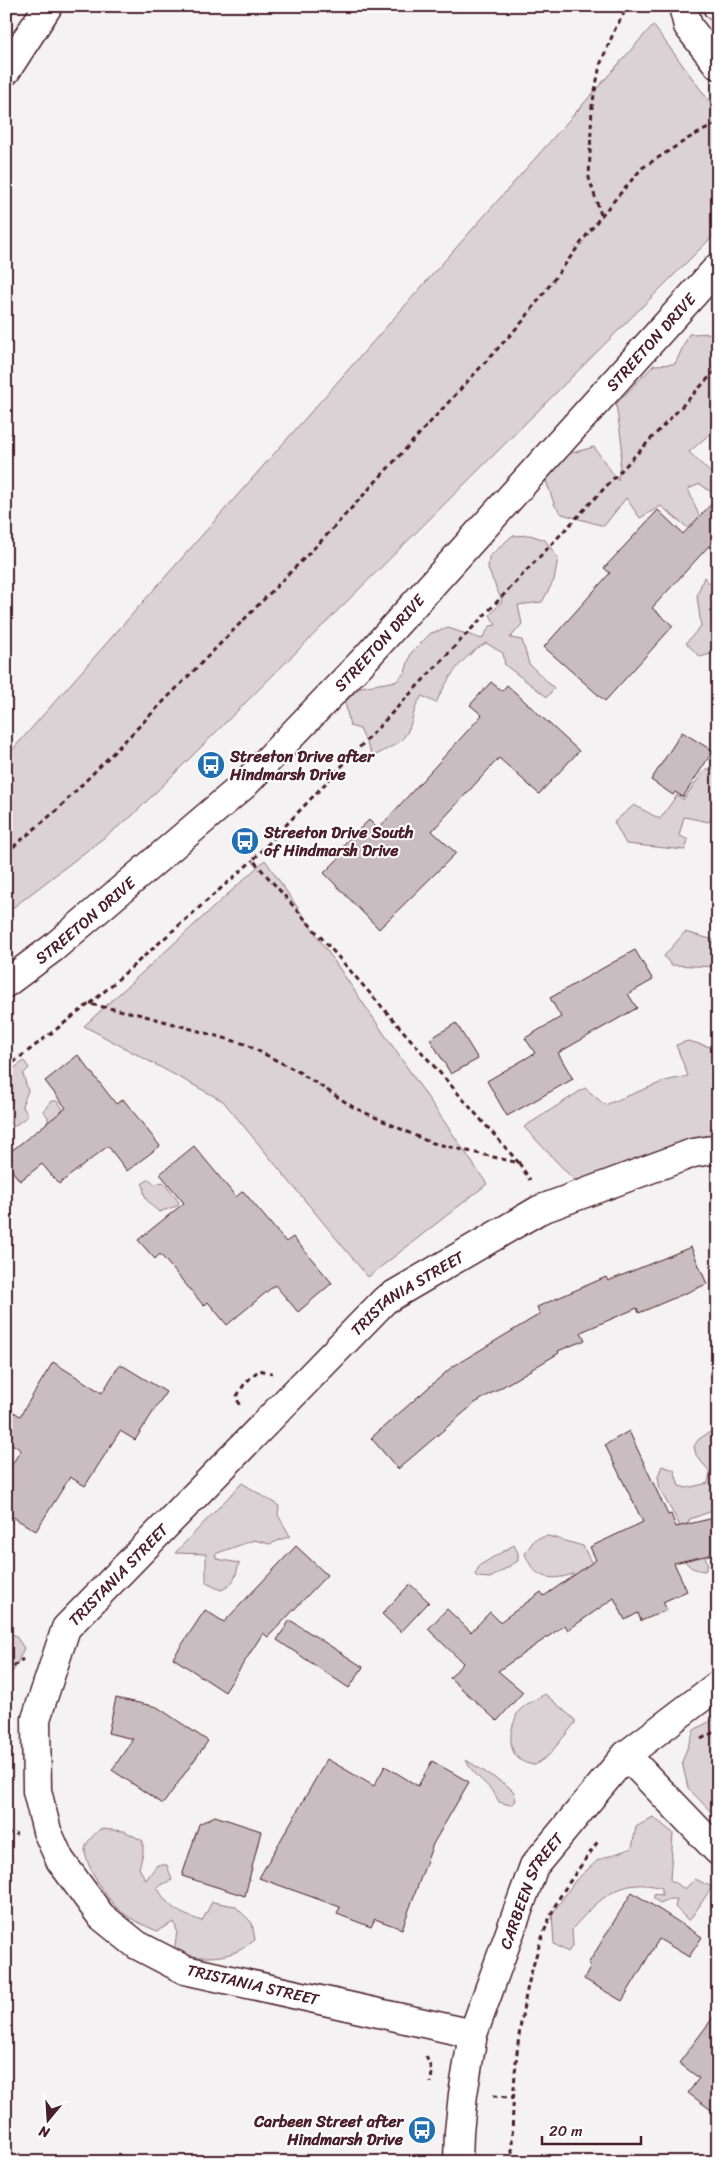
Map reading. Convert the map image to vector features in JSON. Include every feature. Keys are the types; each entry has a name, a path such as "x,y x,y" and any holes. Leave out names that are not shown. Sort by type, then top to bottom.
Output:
{"street":[{"path":"6,71 48,6"},
{"path":"682,6 688,26 718,64"},
{"name":"STREETON DRIVE","path":"6,983 60,942 244,785 364,660 718,267"},
{"name":"TRISTANIA STREET","path":"473,2034 185,1970 137,1945 101,1916 60,1860 47,1830 37,1791 36,1719 66,1628 385,1300 539,1210 693,1153 718,1149"},
{"name":"CARBEEN STREET","path":"458,2162 463,2094 473,2034 534,1866 626,1755 718,1685"},
{"path":"626,1755 718,1851"}],"path":[{"path":"601,216 589,178 592,106 600,65 615,29 628,6"},
{"path":"6,853 58,809 324,538 524,321 601,216 642,168 718,122"},
{"path":"6,1068 89,1004 254,860 718,368"},
{"path":"254,860 518,1163 534,1186 539,1210"},
{"path":"89,1004 138,1014 245,1044 299,1072 353,1107 429,1142 518,1163"},
{"path":"241,1413 237,1396 245,1383 259,1370 278,1374"},
{"path":"695,1744 718,1730"},
{"path":"512,2162 512,2097 517,2043 532,1971 555,1907 601,1836"},
{"path":"424,2049 432,2071 431,2093 512,2097"}],"shaded area":[{"path":"653,25 718,113 718,231 132,816 6,913 6,757"},
{"path":"715,333 718,335 718,427 689,452 718,480 711,492 700,484 688,489 702,523 693,532 661,506 640,518 626,498 604,526 562,514 555,506 546,481 564,455 594,447 618,481 622,445 616,404 654,365 675,364 689,334"},
{"path":"530,535 545,540 558,558 554,580 542,602 518,605 522,624 510,638 522,640 529,664 554,688 547,697 505,665 503,653 486,643 469,655 456,669 436,703 422,696 404,737 373,757 360,729 350,726 345,702 361,687 397,681 405,672 411,653 431,633 448,628 482,639 490,626 496,625 490,615 502,601 488,569 489,557 512,536"},
{"path":"704,577 710,584 718,577 718,652 700,657 686,643 701,626 697,596"},
{"path":"718,768 718,805 709,822 684,817 679,835 688,840 685,850 626,844 614,822 634,805 660,819 677,795 683,800 704,771"},
{"path":"265,860 487,1184 368,1277 223,1101 84,1026"},
{"path":"685,932 718,941 718,967 671,965 664,956"},
{"path":"688,1041 718,1049 718,1139 707,1141 695,1138 671,1145 652,1163 608,1189 573,1179 524,1127 585,1088 605,1105 665,1081 688,1076 676,1045"},
{"path":"24,1061 29,1068 23,1074 28,1091 22,1105 28,1116 13,1127 6,1119 6,1074"},
{"path":"51,1101 57,1101 68,1116 45,1126 48,1117 43,1111"},
{"path":"149,1179 155,1184 163,1182 179,1202 177,1206 159,1212 153,1207 146,1198 142,1184"},
{"path":"718,1427 718,1490 712,1497 718,1509 690,1519 687,1524 696,1531 708,1565 705,1571 690,1567 682,1555 685,1544 678,1522 660,1490 658,1476 662,1466 674,1470 679,1486 687,1488 708,1483 710,1472 696,1455 694,1446 699,1439"},
{"path":"242,1483 279,1506 278,1515 290,1536 270,1544 254,1540 215,1554 217,1559 239,1563 234,1580 229,1586 221,1590 206,1583 206,1554 175,1553"},
{"path":"548,1536 583,1546 597,1574 582,1579 573,1574 556,1578 537,1573 532,1568 525,1553 535,1539"},
{"path":"514,1545 518,1553 518,1561 490,1578 477,1577 475,1574 480,1565"},
{"path":"6,1634 15,1635 24,1648 15,1668 6,1681"},
{"path":"545,1694 575,1720 575,1723 548,1756 535,1765 527,1764 521,1761 514,1752 511,1732 519,1711"},
{"path":"718,1717 718,1819 688,1788 682,1762 694,1730"},
{"path":"466,1760 509,1787 514,1792 516,1801 510,1805 499,1802"},
{"path":"653,1817 673,1833 670,1880 685,1889 695,1879 712,1887 689,1921 675,1907 677,1899 670,1899 660,1903 654,1899 654,1894 662,1895 662,1888 634,1885 611,1893 591,1909 572,1929 573,1945 568,1952 554,1944 552,1914 575,1881 598,1860 632,1848 636,1827"},
{"path":"100,1829 124,1831 143,1841 143,1853 139,1868 146,1880 157,1865 167,1865 172,1880 157,1887 175,1909 202,1921 212,1902 235,1906 252,1923 255,1940 238,1951 223,1956 197,1957 174,1952 177,1931 174,1922 157,1931 136,1921 117,1908 97,1881 86,1857 85,1848"}],"building":[{"path":"718,497 718,536 652,608 673,626 605,701 544,647 610,573 604,568 658,510 683,534"},
{"path":"491,682 502,691 507,685 579,751 539,794 499,758 432,831 456,853 379,929 324,873 348,849 343,845 369,820 378,829 482,715 470,705"},
{"path":"682,732 713,751 683,797 675,792 673,795 651,780"},
{"path":"635,950 653,980 628,994 637,1008 558,1053 573,1079 507,1116 487,1081 535,1053 525,1038 561,1017 550,998"},
{"path":"456,1023 478,1059 451,1074 430,1039"},
{"path":"78,1055 116,1104 123,1099 160,1146 127,1171 108,1146 59,1184 42,1164 20,1181 6,1163 6,1155 66,1108 45,1081"},
{"path":"194,1146 236,1197 243,1191 286,1242 293,1237 332,1283 298,1312 275,1285 227,1325 208,1302 204,1306 160,1254 155,1259 138,1240 184,1203 160,1174"},
{"path":"691,1247 707,1284 639,1313 637,1308 581,1332 585,1340 558,1351 559,1353 475,1403 398,1469 371,1438 452,1367 540,1314 537,1307 606,1277 608,1281"},
{"path":"53,1362 102,1393 120,1364 166,1392 135,1440 120,1431 85,1486 70,1477 36,1531 6,1513 6,1474 21,1450 6,1440 6,1407 20,1416"},
{"path":"629,1431 668,1515 671,1514 676,1527 718,1517 718,1553 674,1563 687,1591 663,1602 667,1610 641,1621 638,1613 625,1620 614,1598 568,1630 565,1625 498,1671 523,1692 497,1721 450,1678 463,1663 428,1629 447,1609 471,1632 490,1612 500,1622 541,1592 544,1596 596,1560 590,1547 643,1522 605,1445"},
{"path":"296,1546 327,1575 268,1637 263,1633 225,1692 173,1658 205,1610 224,1622"},
{"path":"410,1584 429,1602 401,1632 382,1614"},
{"path":"290,1620 363,1667 349,1688 277,1640"},
{"path":"116,1698 157,1707 208,1741 163,1804 112,1770 133,1739 108,1733"},
{"path":"327,1759 374,1786 385,1766 418,1786 432,1761 469,1782 433,1844 402,1929 375,1919 371,1927 337,1914 340,1907 259,1878"},
{"path":"215,1816 261,1831 245,1896 182,1876 199,1824"},
{"path":"632,1892 702,1937 689,1957 659,1939 622,2001 584,1979 591,1966 588,1964"},
{"path":"718,2011 718,2115 688,2093 699,2078 679,2063"}],"place":[{"name":"Streeton Drive after Hindmarsh Drive","path":"211,765"},
{"name":"Streeton Drive South of Hindmarsh Drive","path":"245,841"},
{"name":"Carbeen Street after Hindmarsh Drive","path":"422,2130"}]}
